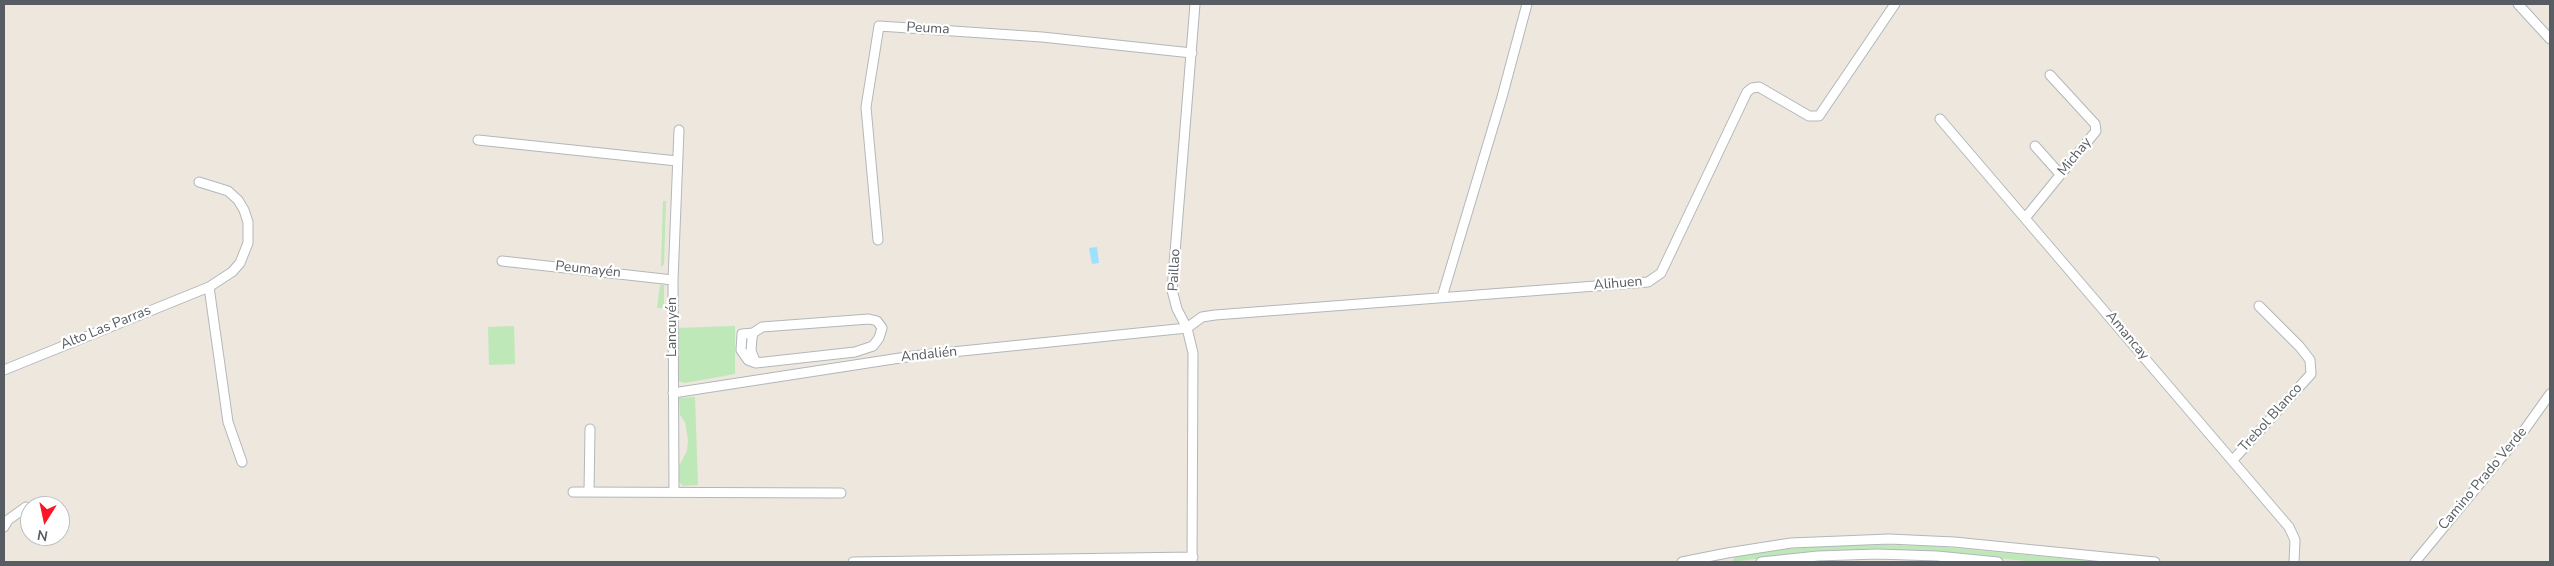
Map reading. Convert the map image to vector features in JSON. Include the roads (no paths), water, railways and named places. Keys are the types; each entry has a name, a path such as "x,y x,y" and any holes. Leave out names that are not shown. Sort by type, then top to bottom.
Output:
{"street":[{"name":"Paillao","path":"1192,560 1193,353 1187,328 1177,309 1172,290 1195,4"},
{"path":"1442,297 1502,98 1527,4"},
{"name":"Alihuen","path":"1187,328 1202,317 1215,315 1648,282 1656,279 1661,273 1747,92 1759,87 1809,116 1819,116 1895,4"},
{"path":"2518,4 2550,39"},
{"name":"Peuma","path":"878,240 866,107 878,26 1032,37 1192,53"},
{"name":"Michay","path":"2026,217 2096,131 2095,124 2050,75"},
{"name":"Amancay","path":"1940,119 2026,217 2292,531 2296,547 2294,562"},
{"name":"Lancuyén","path":"674,492 673,280 679,130"},
{"path":"478,140 678,161"},
{"path":"2035,146 2060,174"},
{"name":"Alto Las Parras","path":"4,370 209,287 232,272 240,263 248,243 248,222 238,200 228,191 199,182"},
{"name":"Peumayén","path":"502,261 673,280"},
{"path":"209,287 228,422 242,462"},
{"name":"Trebol Blanco","path":"2233,460 2311,374 2310,360 2300,347 2259,306"},
{"path":"877,341 873,346 855,352 756,363 748,360 741,350 742,334 753,333 762,327 869,319 877,321 882,328 877,341 880,361"},
{"name":"Andalién","path":"673,393 880,361 1187,328"},
{"name":"Camino Prado Verde","path":"2416,562 2525,429 2550,394"},
{"path":"589,492 590,429"},
{"path":"574,492 841,493"},
{"path":"4,527 8,520 20,511"},
{"path":"1682,562 1727,552 1800,542 1889,539 1954,542 2155,562"},
{"path":"1727,552 1727,562"},
{"path":"1761,562 1818,556 1877,554 1937,556 1998,562"},
{"path":"853,562 1192,560"}],"water":[{"path":"1097,247 1099,263 1092,264 1089,248"}]}
